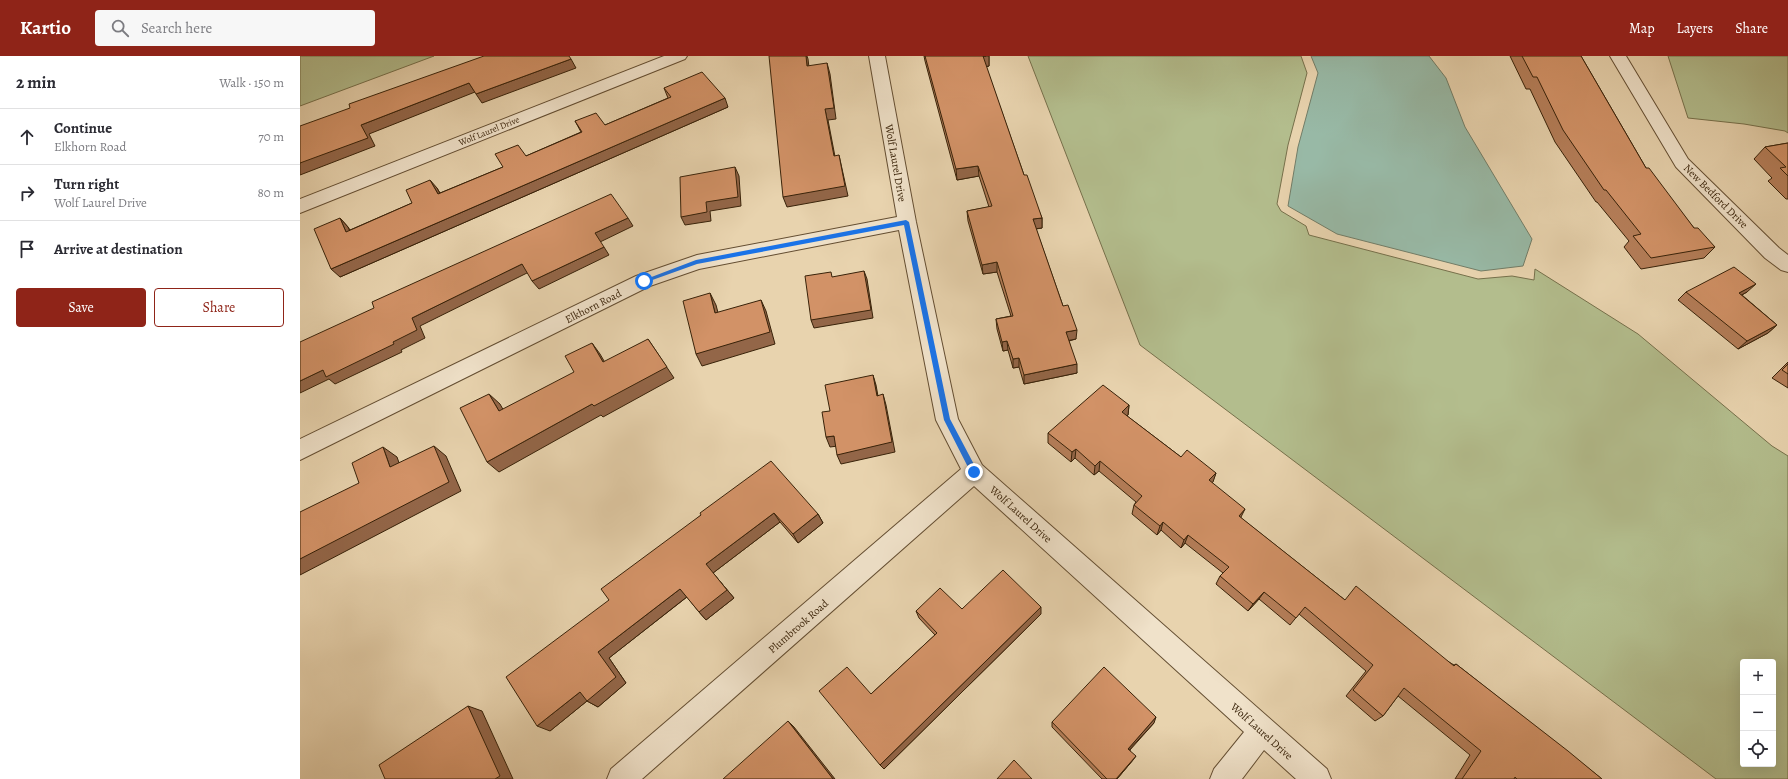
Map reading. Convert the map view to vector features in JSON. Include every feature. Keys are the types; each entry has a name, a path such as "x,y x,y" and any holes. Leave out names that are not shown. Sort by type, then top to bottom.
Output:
{"street":[{"name":"Wolf Laurel Drive","path":"300,206 678,56"},
{"name":"Wolf Laurel Drive","path":"877,56 906,222 947,420 974,472 1317,779"},
{"name":"New Bedford Drive","path":"1618,56 1682,162 1772,253 1788,265"},
{"name":"Elkhorn Road","path":"300,450 644,281 696,262 906,222"},
{"name":"Plumbrook Road","path":"621,779 974,472"},
{"path":"1224,779 1262,731"}],"shaded area":[{"path":"300,56 434,56 300,106"},
{"path":"1028,56 1301,56 1307,73 1288,145 1277,204 1281,211 1306,226 1309,235 1478,279 1512,276 1534,280 1535,269 1638,334 1772,446 1788,456 1788,779 1716,779 1140,345"},
{"path":"1311,56 1429,56 1446,78 1465,127 1532,239 1523,266 1481,271 1337,234 1288,206 1298,147 1318,73"},
{"path":"1668,56 1788,56 1788,133 1785,131 1744,124 1688,118"}],"building":[{"path":"484,56 569,56 571,59 476,94 469,83 361,125 368,138 300,163 300,126 350,108 349,104"},
{"path":"769,56 806,56 807,66 827,63 834,108 825,109 834,156 839,155 845,186 783,197"},
{"path":"925,56 983,56 1024,175 1027,175 1042,218 1033,219 1063,306 1068,305 1077,330 1066,332 1077,364 1024,375 1019,358 1013,359 1007,341 1002,342 996,319 1013,316 997,262 982,265 967,211 992,206 978,166 956,169"},
{"path":"1522,56 1581,56 1646,168 1649,168 1694,228 1698,228 1715,247 1651,258 1633,236 1641,234 1606,190 1604,190 1563,130 1537,77 1533,77"},
{"path":"702,72 725,98 331,269 314,229 340,218 346,232 412,203 406,190 430,180 438,194 503,167 495,154 518,145 526,156 582,132 575,121 596,113 605,125 671,97 664,88"},
{"path":"1788,143 1788,176 1780,168 1786,167 1765,147"},
{"path":"735,167 738,197 706,202 707,212 681,217 680,177"},
{"path":"611,194 628,218 595,233 604,247 532,281 522,264 412,318 417,330 393,342 394,344 326,377 323,370 300,381 300,342 374,308 372,302"},
{"path":"1734,267 1756,284 1739,293 1777,325 1747,341 1686,292"},
{"path":"864,271 871,310 811,320 805,276 831,272 832,277"},
{"path":"710,293 715,313 761,300 770,332 696,354 683,301"},
{"path":"648,339 667,367 594,406 592,404 487,462 460,408 489,394 499,411 574,372 565,356 592,343 603,362"},
{"path":"1788,364 1788,374 1782,370"},
{"path":"873,375 877,396 883,394 892,442 837,455 834,436 826,437 822,412 830,411 825,385"},
{"path":"1103,385 1129,405 1122,412 1181,457 1187,450 1216,473 1209,480 1245,509 1239,516 1345,600 1356,586 1454,666 1456,664 1602,779 1517,779 1515,777 1514,779 1462,779 1481,751 1404,688 1383,716 1353,690 1373,665 1305,607 1296,618 1264,592 1253,604 1220,576 1229,567 1188,535 1184,540 1163,522 1160,526 1134,505 1142,496 1100,461 1095,466 1076,449 1072,452 1048,433"},
{"path":"434,446 449,482 300,559 300,512 359,483 352,463 383,447 390,467"},
{"path":"771,461 818,514 793,534 774,513 706,564 727,590 699,612 680,589 598,652 616,677 587,701 580,692 537,726 506,677 609,600 601,589"},
{"path":"1003,570 1041,607 880,765 819,691 847,667 871,694 937,633 916,611 940,588 962,609"},
{"path":"1104,667 1156,717 1128,749 1136,756 1116,779 1107,779 1052,722"},
{"path":"468,706 500,776 495,779 385,779 379,765"},
{"path":"788,721 833,779 723,779"},
{"path":"1014,760 1032,779 997,779"}],"route":[{"path":"644,281 696,262 906,222 947,420 974,472"}]}
